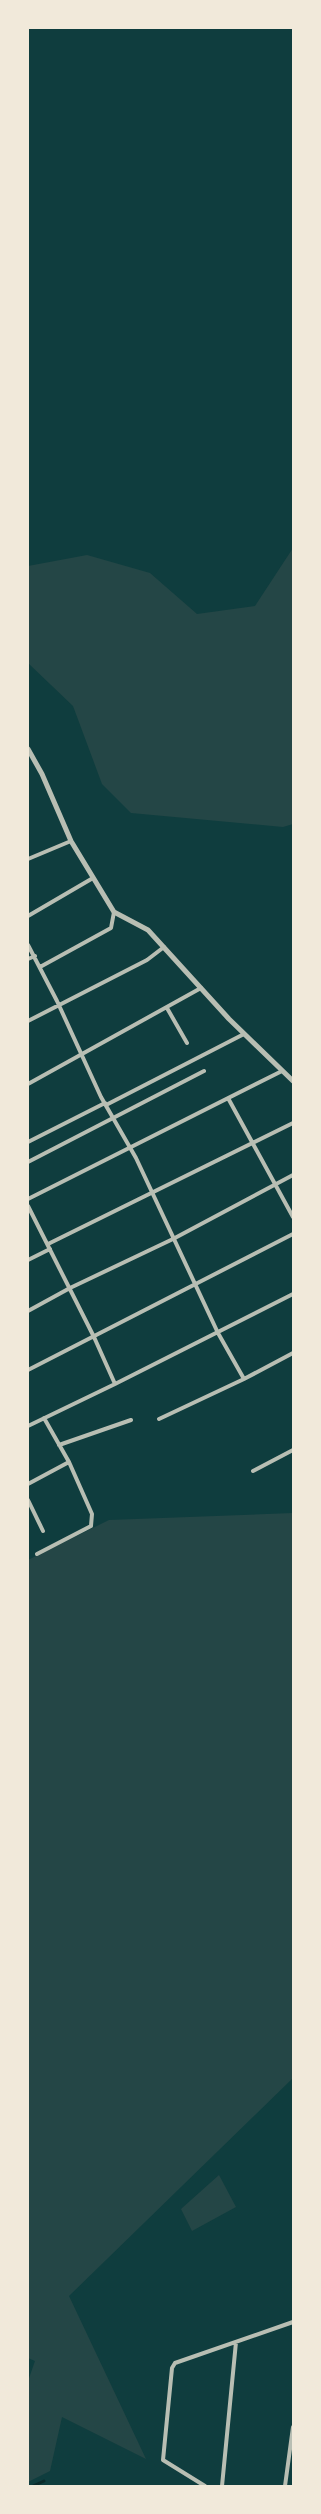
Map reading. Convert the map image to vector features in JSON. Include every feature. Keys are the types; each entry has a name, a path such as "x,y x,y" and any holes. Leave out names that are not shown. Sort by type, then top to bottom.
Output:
{"street":[{"path":"28,749 42,774 71,841 114,912 148,930 244,1034 293,1081"},
{"path":"28,859 71,841"},
{"path":"28,916 93,878"},
{"path":"40,967 111,928 114,912"},
{"path":"28,944 106,1104 152,1193 218,1333 244,1379"},
{"path":"28,1021 147,960 164,948"},
{"path":"28,959 35,956"},
{"path":"28,1084 201,988"},
{"path":"166,1008 187,1043"},
{"path":"28,1142 244,1034"},
{"path":"28,1162 114,1119 204,1071"},
{"path":"28,1199 282,1071"},
{"path":"228,1098 254,1143 293,1217"},
{"path":"48,1244 293,1123"},
{"path":"28,1311 70,1288 173,1239 293,1175"},
{"path":"28,1206 94,1337 115,1384"},
{"path":"28,1370 195,1286 293,1234"},
{"path":"28,1260 50,1249"},
{"path":"28,1426 218,1333 293,1294"},
{"path":"159,1419 244,1379 293,1353"},
{"path":"37,1554 91,1526 92,1514 69,1462 44,1418"},
{"path":"59,1445 132,1420"},
{"path":"253,1471 293,1450"},
{"path":"28,1484 69,1462"},
{"path":"28,1500 43,1532"},
{"path":"205,2486 162,2460 172,2368 175,2363 182,2360 293,2322"},
{"path":"222,2486 236,2342"},
{"path":"285,2486 293,2428"}],"shaded area":[{"path":"293,548 293,824 283,827 131,813 102,784 73,706 28,663 28,566 87,555 150,573 197,614 255,606"},
{"path":"293,1513 293,2078 69,2296 146,2459 62,2417 50,2471 28,2482 28,2381 35,2361 28,2358 28,1560 109,1520"},
{"path":"219,2175 236,2207 192,2231 181,2209"}],"waterway":[{"path":"33,2486 44,2481"}]}
